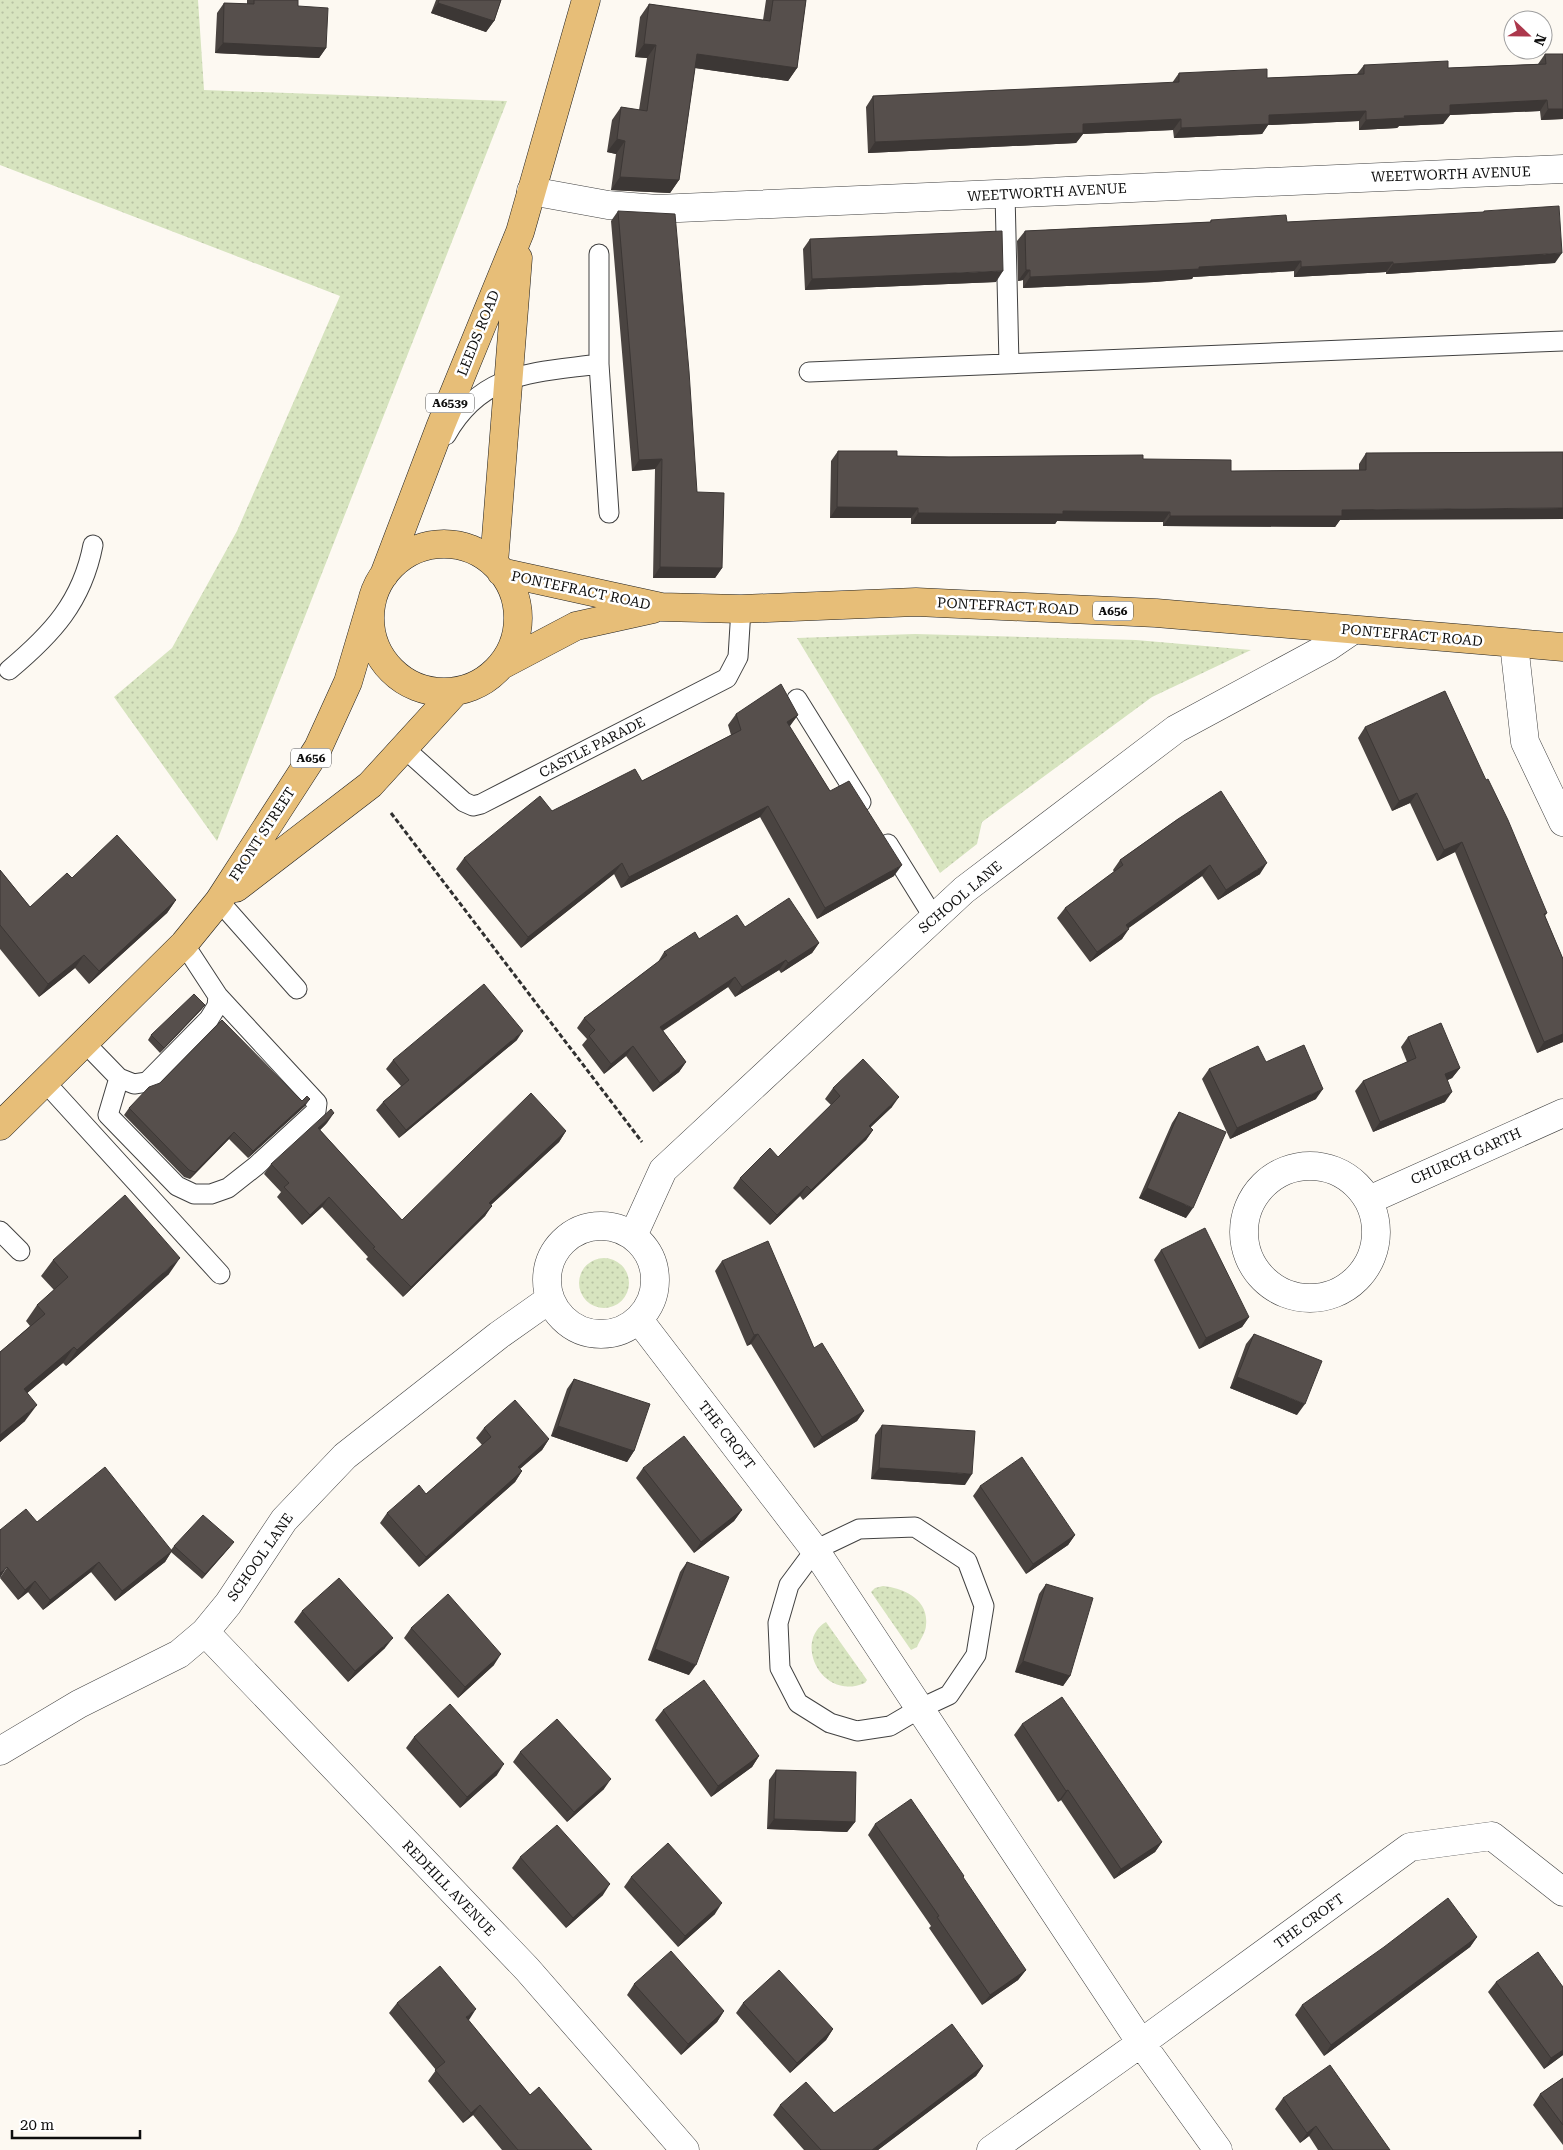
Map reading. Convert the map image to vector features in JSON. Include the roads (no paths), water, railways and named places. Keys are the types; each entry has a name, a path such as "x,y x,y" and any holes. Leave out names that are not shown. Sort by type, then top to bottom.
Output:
{"main road":[{"name":"LEEDS ROAD","path":"384,575 441,425 520,232 586,0"},
{"name":"LEEDS ROAD","path":"498,567 508,378 520,232"},
{"path":"436,544 456,545 476,551 498,567 508,580 516,601 518,623 514,645 502,664 489,678 481,683 455,692 431,692 408,684 389,669 376,648 370,625 372,601 384,575 398,560 416,549 436,544"},
{"name":"PONTEFRACT ROAD","path":"498,567 662,607 741,609 916,602 1156,613 1563,647"},
{"name":"FRONT STREET","path":"0,1126 184,944 218,901 318,748 348,682 372,601"},
{"name":"PONTEFRACT ROAD","path":"502,664 576,626 662,607"},
{"name":"FRONT STREET","path":"218,901 370,785 455,692"}],"street":[{"name":"WEETWORTH AVENUE","path":"531,191 608,205 657,209 1563,169"},
{"name":"SCHOOL LANE","path":"633,1236 664,1170 964,890 1176,729 1328,647 1353,630"},
{"path":"1514,644 1525,742 1563,822"},
{"name":"CHURCH GARTH","path":"1369,1200 1563,1113"},
{"path":"1317,1165 1338,1171 1356,1183 1369,1200 1376,1221 1376,1243 1369,1265 1354,1282 1336,1294 1313,1298 1291,1296 1271,1286 1255,1270 1246,1250 1244,1229 1248,1208 1259,1189 1276,1175 1295,1167 1317,1165"},
{"path":"601,1225 617,1227 633,1236 645,1247 653,1261 656,1276 654,1293 648,1308 639,1320 623,1330 606,1334 588,1333 572,1326 559,1314 550,1299 546,1282 549,1265 556,1250 568,1236 584,1228 601,1225"},
{"name":"SCHOOL LANE","path":"0,1751 79,1704 179,1654 205,1632 228,1604 284,1520 345,1456 499,1335 550,1299"},
{"name":"THE CROFT","path":"639,1320 815,1550 1141,2043 1218,2150"},
{"name":"REDHILL AVENUE","path":"205,1632 527,1969 685,2150"},
{"name":"THE CROFT","path":"991,2150 1410,1847 1492,1836 1563,1892"}],"lane":[{"path":"1005,193 1009,364"},
{"path":"599,254 599,364 609,513"},
{"path":"809,372 1563,342"},
{"path":"422,476 454,421 480,394 508,378 599,364"},
{"path":"9,670 39,644 61,618 82,585 93,545"},
{"name":"CASTLE PARADE","path":"404,748 464,802 473,806 481,804 727,678 738,657 741,609"},
{"path":"797,698 870,815"},
{"path":"880,832 934,918"},
{"path":"218,901 297,989"},
{"path":"119,1078 108,1115 177,1186 194,1194 211,1194 228,1188 256,1166 316,1111 317,1103 218,996 184,944"},
{"path":"85,1043 119,1078 134,1084 147,1082 209,1019 217,1006 218,996"},
{"path":"45,1082 220,1274"},
{"path":"0,1231 20,1252"},
{"path":"916,1527 967,1561 984,1606 976,1655 949,1695 919,1709 890,1726 857,1731 830,1722 798,1703 780,1668 778,1623 789,1585 815,1550 859,1529 916,1527"}]}
